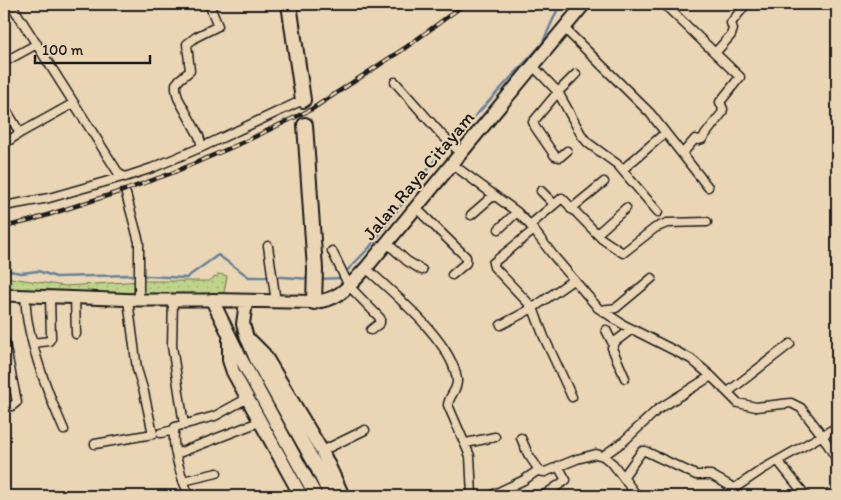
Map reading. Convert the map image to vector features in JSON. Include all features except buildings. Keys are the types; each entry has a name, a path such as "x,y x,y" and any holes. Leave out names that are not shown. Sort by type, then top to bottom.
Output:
{"highway":[{"path":"289,4 303,100"},
{"path":"305,125 315,268 314,302"}],"main road":[{"name":"Jalan Raya Citayam","path":"212,300 314,302 327,301 339,295 347,283 366,268 452,164 458,150 533,66 584,4"},
{"path":"4,295 134,300 212,300 258,390 317,469 343,496"},
{"path":"246,302 243,324 247,338 257,361 330,496"},
{"path":"229,334 229,360 233,372 246,399 301,496"},
{"path":"247,338 264,354 322,451 317,469 316,496"},
{"path":"293,481 317,469"}],"street":[{"path":"12,4 122,177"},
{"path":"202,147 199,136 178,98 176,84 190,71 187,44 196,37 218,26 209,4"},
{"path":"664,4 738,74 740,79 720,102 722,113 702,139 695,139 682,154"},
{"path":"715,53 731,35 733,29 731,23 746,4"},
{"path":"564,28 633,95 708,187"},
{"path":"4,62 38,44"},
{"path":"533,66 558,92 582,136 605,157 617,164 658,212"},
{"path":"567,152 560,157 555,156 533,122 576,74"},
{"path":"395,82 440,134 458,150"},
{"path":"4,206 49,198 152,168 303,100"},
{"path":"4,144 74,103"},
{"path":"4,106 20,133"},
{"path":"622,170 665,133"},
{"path":"452,164 518,212 599,309 632,329 679,352 711,376 738,403 756,407 780,403 796,404 802,408 822,435 837,460"},
{"path":"571,208 604,182"},
{"path":"541,191 554,204"},
{"path":"95,444 153,434 137,369 134,300 139,280 139,242 126,194"},
{"path":"471,215 494,195"},
{"path":"572,397 544,337 533,308 494,266 494,263 562,198 597,234 623,253 646,233 667,223 707,222"},
{"path":"416,208 466,257 466,263 452,275"},
{"path":"597,234 626,208"},
{"path":"499,229 518,212"},
{"path":"387,243 407,262 422,270"},
{"path":"268,246 272,266 270,271 276,302"},
{"path":"332,251 347,283 380,318 380,323 371,330"},
{"path":"366,268 409,309 443,346 450,360 457,381 455,391 448,399 448,405 470,456 472,496"},
{"path":"599,309 616,308 652,278"},
{"path":"500,325 533,308 573,280"},
{"path":"25,296 28,323 33,343 55,410 64,430"},
{"path":"33,343 49,341 51,338 50,296"},
{"path":"75,297 76,334"},
{"path":"173,300 172,346 184,424"},
{"path":"613,344 632,329"},
{"path":"606,330 625,378"},
{"path":"4,339 4,348 17,402 12,406 4,406"},
{"path":"728,392 790,344"},
{"path":"603,456 624,441 663,405 711,376"},
{"path":"4,384 13,384"},
{"path":"160,433 174,430 175,427 184,424 215,416 246,399"},
{"path":"176,454 259,422"},
{"path":"723,496 837,427"},
{"path":"174,430 176,454 189,496"},
{"path":"322,451 365,430"},
{"path":"466,443 494,437"},
{"path":"521,438 528,454 539,470 544,472 596,454 603,456 613,464 624,476 637,496"},
{"path":"624,476 642,451 645,451 696,475 711,475 734,488"},
{"path":"778,461 806,496"},
{"path":"543,496 566,480 558,466"},
{"path":"490,496 524,480 539,470"},
{"path":"183,481 217,473"}],"green space":[{"path":"219,274 227,276 223,298 4,292 4,277 65,286 141,281 209,281"}],"waterway":[{"path":"318,279 340,278 369,248 438,156 542,44 560,4"},
{"path":"4,270 21,273 38,271 56,277 129,275 186,278 218,255 249,277 310,279"}],"railway":[{"path":"4,227 29,221 125,190 172,173 244,142 312,109 405,48 465,4"}]}
